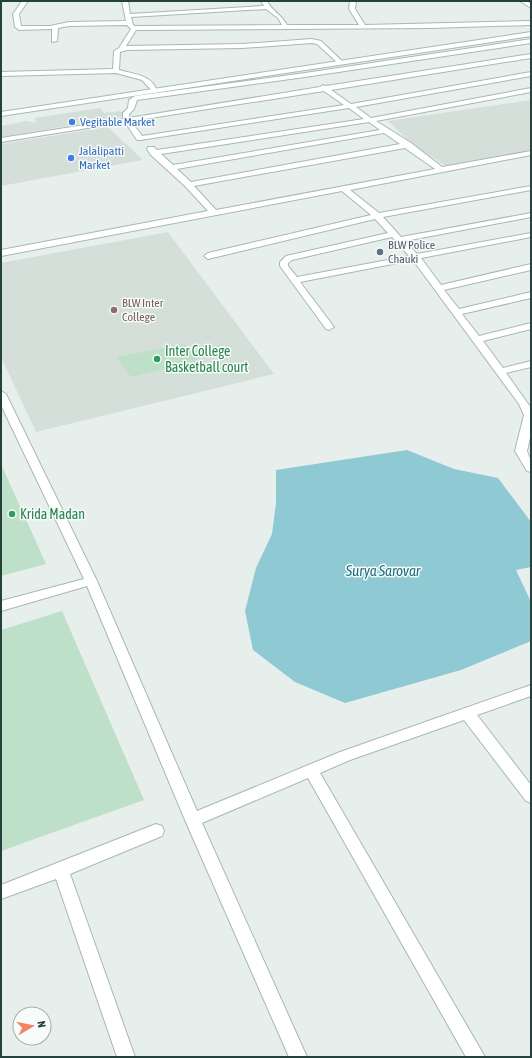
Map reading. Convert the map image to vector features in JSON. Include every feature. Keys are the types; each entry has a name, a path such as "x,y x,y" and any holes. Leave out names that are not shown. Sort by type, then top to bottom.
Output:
{"street":[{"path":"25,1 16,14 17,26 23,28 55,28 69,24 129,23"},
{"path":"124,1 130,26 134,28 531,23"},
{"path":"231,1 232,9"},
{"path":"264,1 267,7 278,15 285,26"},
{"path":"353,1 352,9 363,26"},
{"path":"523,1 531,6"},
{"path":"128,16 267,7"},
{"path":"54,41 55,28"},
{"path":"116,72 117,52 122,48 134,28"},
{"path":"1,114 341,64 531,34"},
{"path":"122,48 242,46 316,41 341,64"},
{"path":"214,213 189,185 154,153 140,138 126,119 126,113 131,109 132,100 135,98 305,76 466,49 531,41"},
{"path":"466,49 502,69"},
{"path":"1,140 126,119 326,90 531,56"},
{"path":"296,70 408,145 441,170"},
{"path":"1,74 116,72 148,80 153,85 154,91"},
{"path":"509,73 531,85"},
{"path":"140,138 349,106 531,74"},
{"path":"154,153 370,120 531,90"},
{"path":"170,168 386,131"},
{"path":"189,185 408,145"},
{"path":"1,253 531,153"},
{"path":"343,188 377,216 416,258 500,372 528,404 529,415 526,462 531,469"},
{"path":"208,256 377,216 531,188"},
{"path":"329,327 284,266 284,262 289,258 398,237 531,215"},
{"path":"294,280 531,235"},
{"path":"439,288 531,267"},
{"path":"456,313 531,296"},
{"path":"476,340 531,326"},
{"path":"500,372 531,364"},
{"path":"1,394 91,581 193,820 298,1057"},
{"path":"1,606 91,581"},
{"path":"193,820 345,756 531,690"},
{"path":"467,713 531,797"},
{"path":"311,770 476,1057"},
{"path":"1,892 61,870 156,831"},
{"path":"61,870 126,1057"}],"shaded area":[{"path":"531,100 531,150 447,167 412,144 388,121"},
{"name":"Vegitable Market","path":"100,108 104,113 120,111 133,115 1,137 1,126 26,121 37,123 34,118"},
{"name":"Jalalipatti Market","path":"108,127 143,160 1,186 1,144"},
{"name":"BLW Inter College","path":"168,232 274,374 36,432 1,357 1,263"}],"green space":[{"name":"Inter College Basketball court","path":"185,344 198,361 131,377 116,357"},
{"name":"Krida Madan","path":"1,464 46,564 1,576"},
{"path":"62,611 144,800 1,851 1,630"}],"water":[{"name":"Surya Sarovar","path":"407,450 454,469 498,478 531,522 531,567 516,570 531,602 531,641 461,670 345,703 295,682 253,650 245,611 256,568 272,534 276,503 276,470"}],"place":[{"name":"Vegitable Market","path":"72,122"},
{"name":"Jalalipatti Market","path":"71,158"},
{"name":"BLW Police Chauki","path":"380,252"},
{"name":"BLW Inter College","path":"114,310"},
{"name":"Inter College Basketball court","path":"157,359"},
{"name":"Krida Madan","path":"12,514"}]}
